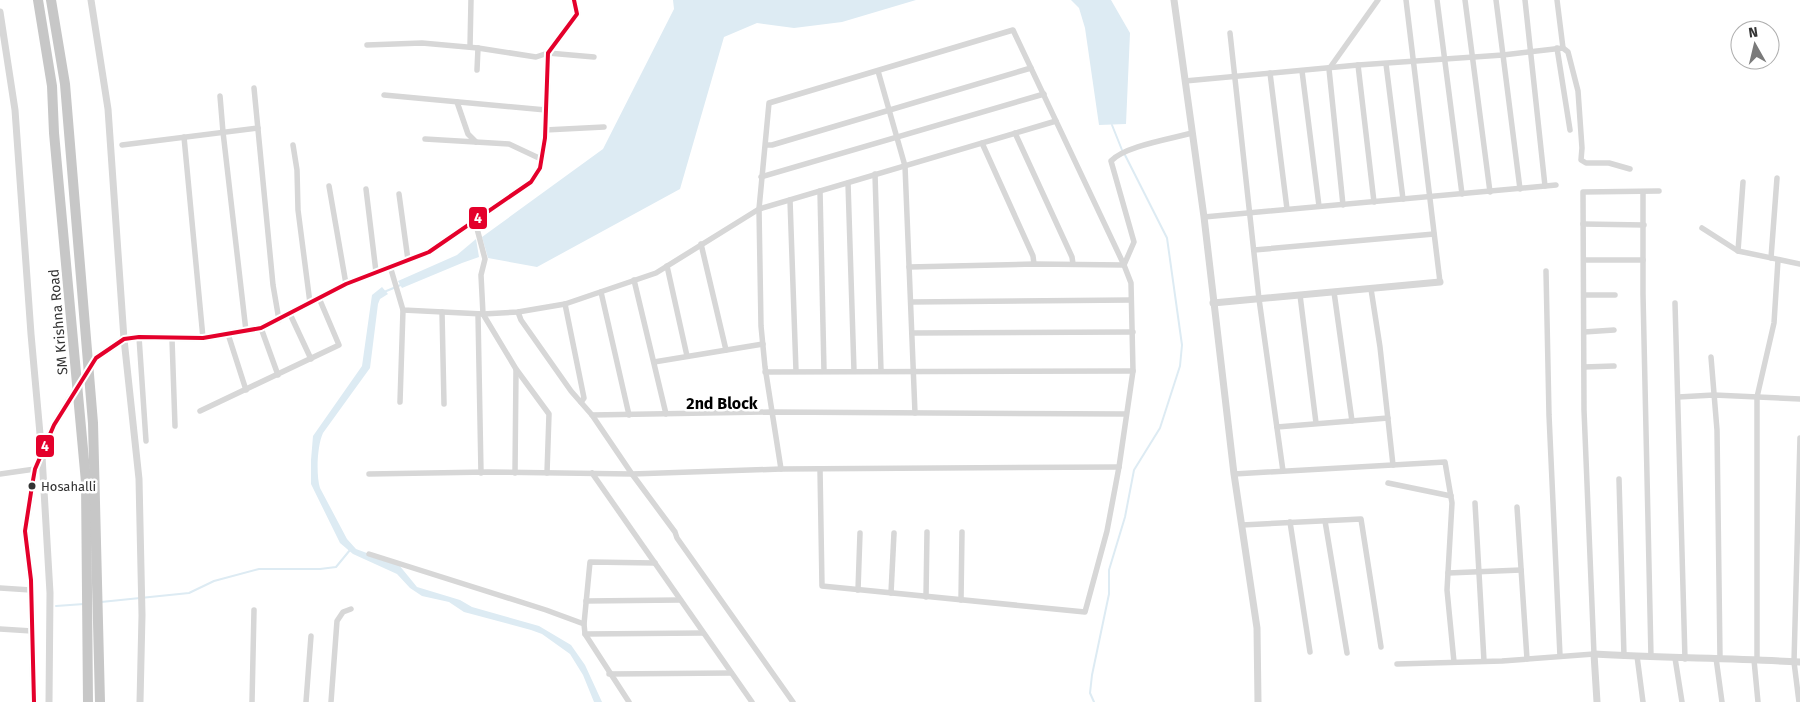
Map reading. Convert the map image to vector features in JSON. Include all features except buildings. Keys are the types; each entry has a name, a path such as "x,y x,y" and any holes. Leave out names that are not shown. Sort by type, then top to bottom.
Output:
{"highway":[{"name":"SM Krishna Road","path":"38,0 52,86 54,133 86,482 88,702"},
{"name":"SM Krishna Road","path":"50,0 65,84 93,423 100,702"},
{"path":"88,655 99,655"}],"street":[{"path":"91,0 108,109 124,339 139,479 142,615 140,702"},
{"path":"470,47 471,0"},
{"path":"96,358 124,339 139,337 203,338 262,328 346,284 428,252 531,182 540,168 545,130 548,53 577,14 574,0"},
{"path":"1174,0 1204,217 1234,474 1257,628 1258,702"},
{"path":"1343,204 1329,69 1378,0"},
{"path":"1213,303 1440,282 1406,0"},
{"path":"1437,0 1462,194"},
{"path":"1465,0 1490,192"},
{"path":"1496,0 1520,189"},
{"path":"1525,0 1532,51 1545,186"},
{"path":"1557,0 1560,48 1570,130"},
{"name":"SM Krishna Road","path":"0,12 15,110 42,456 50,594 49,702"},
{"path":"781,469 765,372 763,344 759,209 769,103 1013,30 1124,264 1131,283 1133,370 1119,468 1107,531 1085,612 822,586 820,469"},
{"path":"1230,34 1259,299 1284,472"},
{"path":"367,45 422,43 470,47 536,57 548,53 594,57"},
{"path":"477,70 478,48"},
{"path":"1185,81 1503,55 1560,48 1568,52 1578,91 1582,148 1581,160 1586,163 1609,163 1630,168"},
{"path":"1386,64 1403,199"},
{"path":"1358,66 1374,202"},
{"path":"766,145 889,111 1030,68"},
{"path":"878,71 905,166 916,413"},
{"path":"1302,71 1319,206"},
{"path":"1270,73 1287,209"},
{"path":"254,88 273,285 279,320"},
{"path":"761,177 1044,94"},
{"path":"220,96 246,331"},
{"path":"384,96 546,110"},
{"path":"457,102 468,134 476,142"},
{"path":"403,310 480,314 518,312 565,304 656,273 759,209 1056,121"},
{"path":"545,130 604,127"},
{"path":"122,145 258,128"},
{"path":"1015,133 1072,257 1073,264"},
{"path":"1124,264 1134,242 1111,161 1123,152 1192,133"},
{"path":"184,137 203,338"},
{"path":"425,139 509,144 541,159"},
{"path":"982,143 1033,256 1034,264"},
{"path":"293,145 297,170 298,210 310,303"},
{"path":"875,174 881,371"},
{"path":"1770,258 1777,178"},
{"path":"848,182 854,371"},
{"path":"1738,251 1743,182"},
{"path":"1204,217 1556,185"},
{"path":"329,186 346,284"},
{"path":"366,189 376,272"},
{"path":"820,191 824,371"},
{"path":"1597,702 1584,420 1583,192 1659,191"},
{"path":"1643,192 1651,657"},
{"path":"400,194 408,260"},
{"path":"790,200 796,371"},
{"path":"476,221 485,259 481,275 480,314 481,473"},
{"path":"1583,224 1644,225"},
{"path":"1702,228 1738,251 1800,264"},
{"path":"1254,250 1434,234"},
{"path":"701,244 726,350"},
{"path":"1584,260 1643,260"},
{"path":"1758,702 1755,660 1757,396 1774,323 1778,260"},
{"path":"909,267 1124,264"},
{"path":"390,266 403,310 400,402"},
{"path":"667,266 688,356"},
{"path":"1546,271 1549,415 1560,656"},
{"path":"634,280 666,414"},
{"path":"1371,289 1380,347 1393,465"},
{"path":"601,292 629,414"},
{"path":"1334,292 1352,421"},
{"path":"1300,295 1316,424"},
{"path":"1584,295 1615,295"},
{"path":"200,411 339,346 319,298"},
{"path":"911,302 1131,300"},
{"path":"1675,303 1685,658"},
{"path":"565,304 584,398 581,402"},
{"path":"442,312 444,404"},
{"path":"518,312 521,320 571,391 592,415 793,702"},
{"path":"290,314 311,359"},
{"path":"480,314 516,369 549,414 548,473"},
{"path":"262,328 278,375"},
{"path":"1584,332 1614,330"},
{"path":"912,334 1133,332"},
{"path":"228,334 246,390"},
{"path":"139,337 146,441"},
{"path":"172,339 175,426"},
{"path":"654,362 763,344"},
{"path":"1711,357 1717,430 1718,658 1722,702"},
{"path":"1584,367 1614,366"},
{"path":"515,473 516,369"},
{"path":"765,372 1133,370"},
{"path":"1678,397 1714,395 1800,398"},
{"path":"34,702 31,590 25,531 35,469 54,425 68,402"},
{"path":"592,415 771,412 1126,414"},
{"path":"1277,426 1388,418"},
{"path":"1799,702 1797,662 1800,438"},
{"path":"1234,474 1445,462 1451,496 1447,590 1454,662"},
{"path":"369,474 632,474 781,469 1119,468"},
{"path":"0,474 35,469"},
{"path":"592,473 752,702"},
{"path":"1618,479 1624,656"},
{"path":"1388,483 1451,496"},
{"path":"1475,503 1484,661"},
{"path":"1517,507 1527,659"},
{"path":"1242,525 1361,519 1381,647"},
{"path":"1325,520 1347,653"},
{"path":"1290,522 1310,652"},
{"path":"891,593 894,532"},
{"path":"926,597 927,532"},
{"path":"961,600 962,532"},
{"path":"858,590 860,533"},
{"path":"369,554 546,610 584,624"},
{"path":"629,702 609,674 585,634 584,624 590,562 655,563"},
{"path":"1448,573 1521,570"},
{"path":"0,588 31,590"},
{"path":"586,601 680,600"},
{"path":"331,702 337,621 343,612 351,609"},
{"path":"252,702 254,610"},
{"path":"0,630 32,631"},
{"path":"585,634 703,633"},
{"path":"306,702 311,636"},
{"path":"1397,664 1527,659 1594,654 1797,662"},
{"path":"1637,656 1643,702"},
{"path":"1674,658 1682,702"},
{"path":"609,674 731,673"}],"shaded area":[{"path":"673,0 916,0 842,22 794,28 757,23 724,37 680,189 537,267 488,258 482,237 603,149 674,9"},
{"path":"1071,0 1111,0 1130,33 1126,124 1099,125 1085,28 1079,8"},
{"path":"476,239 479,257 402,288 398,281 457,255"},
{"path":"382,287 388,294 380,299 378,304 370,368 323,433 318,453 320,488 347,539 356,549 399,565 417,587 460,600 472,607 539,626 571,645 585,665 602,702 594,702 583,675 570,654 542,634 464,612 449,602 422,596 410,588 397,574 353,554 340,543 311,484 313,436 362,366 372,295"}],"waterway":[{"path":"1112,125 1122,150"},
{"path":"1094,702 1090,693 1092,675 1109,594 1109,570 1125,517 1134,470 1160,428 1180,366 1182,345 1167,238 1125,155"},
{"path":"384,292 403,284"},
{"path":"101,602 189,593 214,581 259,569 320,569 336,567 350,550"},
{"path":"56,606 84,604"}],"tunnel":[{"path":"68,402 96,358"}],"transit line":[{"name":"4","path":"34,702 31,580 25,531 35,469 54,425 96,358 124,339 139,337 203,338 261,328 346,284 429,252 531,182 540,168 545,138 548,53 577,14 574,0"}],"place":[{"name":"Hosahalli","path":"32,486"}],"district":[{"name":"2nd Block","path":"722,403"}]}
